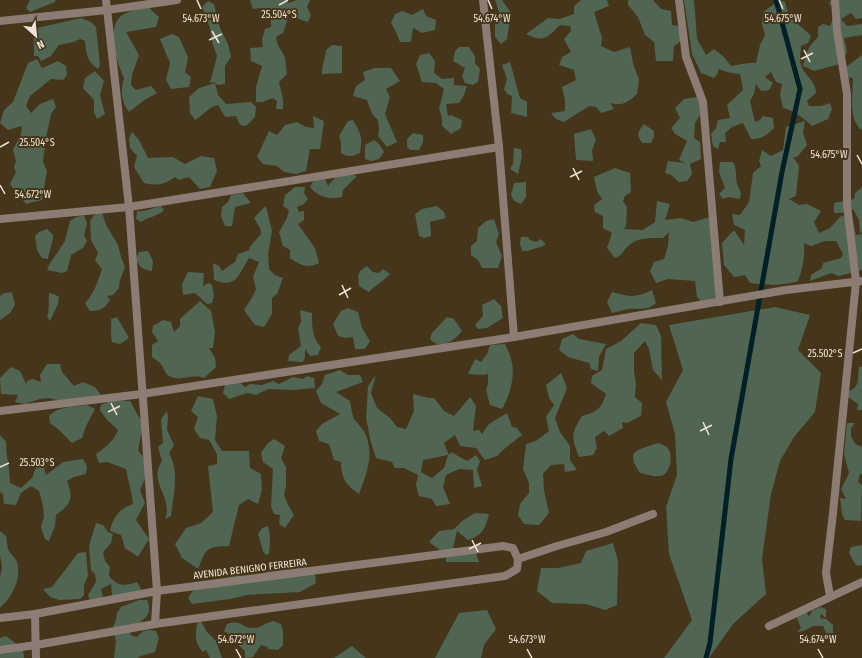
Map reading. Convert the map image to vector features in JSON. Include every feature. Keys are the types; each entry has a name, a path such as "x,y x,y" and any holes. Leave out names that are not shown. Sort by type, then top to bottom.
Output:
{"street":[{"path":"106,0 129,207 157,591 155,624"},
{"path":"0,21 107,10 177,0"},
{"path":"483,0 499,147 514,338"},
{"path":"679,0 686,57 703,102 720,302"},
{"path":"830,596 826,573 859,282 846,205 847,94 837,31 835,0"},
{"path":"0,219 129,207 499,147"},
{"path":"0,411 142,394 514,338 786,290 859,282"},
{"path":"0,650 155,624 505,576 517,569 518,559 606,532 653,514"},
{"name":"AVENIDA BENIGNO FERREIRA","path":"0,618 35,614 157,591 504,546 513,548 518,559"},
{"path":"769,626 862,582"},
{"path":"35,614 36,658"}],"green space":[{"path":"30,0 55,0 55,2 30,12 26,8"},
{"path":"250,0 287,0 288,3 297,0 310,0 307,7 311,15 308,22 296,18 298,9 289,15 283,33 276,37 278,45 285,57 287,74 279,82 283,99 283,109 276,109 277,101 273,98 262,102 256,102 256,87 262,66 251,61 250,48 263,47 262,40 265,29 271,27 270,10 261,8 253,9"},
{"path":"495,0 502,0 511,13 507,39 501,44 495,37 495,20 499,12"},
{"path":"581,0 607,0 609,6 594,12 602,38 601,46 614,52 630,47 633,63 639,80 637,94 627,102 622,104 610,103 614,109 601,113 596,107 589,106 564,122 556,119 551,113 565,111 565,100 562,87 576,80 574,70 559,65 562,57 571,52 564,39 571,31 570,26 560,25 548,36 541,39 526,34 548,18 559,19 574,14 574,6"},
{"path":"628,0 653,0 661,9 671,11 672,25 681,26 681,41 674,46 673,61 656,61 654,42 645,35 638,17 628,5"},
{"path":"684,0 694,0 697,39 706,55 714,49 724,57 731,66 756,63 760,45 765,35 762,24 763,12 780,0 785,2 792,18 811,36 808,43 801,46 800,56 800,63 814,85 816,93 807,101 809,106 821,106 830,103 832,109 828,119 812,126 795,113 783,108 780,95 782,84 776,82 771,72 765,77 773,83 769,90 761,91 756,84 754,94 750,101 755,122 760,120 763,116 773,118 774,128 764,136 751,139 743,123 732,127 725,133 726,142 720,142 718,149 713,146 711,134 716,128 718,120 730,118 727,105 743,90 740,74 718,69 718,73 714,78 701,73 692,54"},
{"path":"831,0 862,0 862,18 856,19 851,13 841,19 847,26 862,24 862,35 844,38 847,52 840,64 814,71 803,66 804,61 806,53 818,37 818,27 823,24 830,26 834,17 834,7 829,4"},
{"path":"208,1 214,4 220,28 228,44 231,57 225,66 225,84 217,85 215,82 210,83 217,56 212,42 210,28 202,7"},
{"path":"148,7 159,17 156,27 126,32 139,55 132,75 131,85 136,90 151,86 157,93 143,101 129,112 124,104 122,96 124,78 118,64 114,46 114,29 117,21 124,14"},
{"path":"423,9 426,16 436,20 435,30 422,33 413,28 411,42 400,42 391,23 395,14 402,11 412,15"},
{"path":"81,18 91,22 96,27 100,65 98,69 89,60 85,41 80,39 74,42 59,45 51,56 41,61 38,56 34,56 34,36 37,28"},
{"path":"172,34 179,37 188,57 185,72 191,77 189,87 171,89 166,80 170,63 160,39"},
{"path":"332,45 342,46 342,73 322,74 326,50"},
{"path":"459,47 469,47 475,56 475,63 480,69 478,82 473,85 465,83 462,76 465,68 453,61 455,51"},
{"path":"429,53 435,61 434,73 442,79 454,78 454,85 467,86 459,103 446,104 448,116 451,115 462,120 461,128 451,134 442,126 442,117 439,109 444,89 436,83 422,82 416,64 420,55"},
{"path":"862,55 862,130 858,126 853,114 853,78 846,77 846,67"},
{"path":"37,59 42,68 58,61 66,66 67,75 63,80 51,79 30,96 26,106 31,113 40,104 53,99 56,107 51,114 46,138 43,162 47,171 42,200 26,204 10,184 16,172 14,167 16,161 13,150 21,134 22,126 8,130 0,123 4,110 13,102 28,63"},
{"path":"510,62 520,98 527,102 527,117 511,113 512,96 507,94 504,89 507,79 502,65"},
{"path":"375,68 391,68 400,81 386,89 390,97 385,114 397,142 387,147 378,136 378,120 372,114 367,100 353,96 356,86 365,80 363,72"},
{"path":"95,71 104,81 100,95 105,114 97,119 94,112 94,100 83,88 85,78"},
{"path":"215,83 218,95 226,104 251,102 256,107 255,117 246,126 240,125 236,116 225,117 218,105 211,107 195,120 190,113 189,97 199,88"},
{"path":"697,97 704,109 695,123 694,138 700,142 701,159 690,164 692,174 687,181 679,182 671,175 665,173 668,161 686,163 679,160 687,141 675,134 671,128 680,118 675,108 684,99"},
{"path":"313,116 324,121 320,149 310,149 306,171 296,174 284,172 277,166 263,164 257,157 269,131 277,135 285,125 297,122 306,127 314,128"},
{"path":"353,120 361,136 361,148 360,153 348,156 341,153 339,136 348,121"},
{"path":"805,121 803,133 807,145 797,157 793,157 799,166 796,196 789,199 799,205 807,204 821,211 814,222 819,233 830,228 841,216 849,217 853,221 856,235 862,234 862,270 839,276 831,273 810,281 811,275 822,268 823,263 841,258 843,254 836,241 825,241 811,246 804,243 803,262 798,281 774,285 750,283 745,275 734,277 724,265 722,243 734,230 744,245 745,230 734,225 732,214 740,215 749,202 753,173 761,166 759,161 762,150 771,156 783,150 786,127"},
{"path":"644,124 654,131 654,137 651,143 642,143 638,135"},
{"path":"591,129 596,140 592,150 593,161 576,160 574,134"},
{"path":"132,132 139,140 148,158 173,157 185,164 201,156 214,158 217,171 210,187 200,189 189,177 179,180 175,177 160,184 144,183 134,167 137,156 130,148 129,138"},
{"path":"413,133 423,135 423,142 419,150 410,150 407,147 407,139"},
{"path":"374,140 379,144 384,152 379,159 371,161 365,159 365,145"},
{"path":"514,148 521,149 522,157 518,174 510,169 513,164"},
{"path":"720,162 733,162 736,170 737,184 741,192 740,199 728,197 723,199 719,194 725,188 719,172"},
{"path":"615,168 630,173 631,192 625,196 623,201 627,207 626,226 624,229 643,230 655,222 657,201 670,204 665,220 681,218 693,222 713,216 716,298 704,304 697,297 695,281 668,279 656,283 650,271 654,262 664,259 668,246 669,232 663,238 638,240 630,244 620,255 615,258 607,248 612,233 603,228 603,216 595,212 594,205 602,199 597,191 594,177"},
{"path":"340,172 357,176 343,190 342,197 324,197 310,187 315,178 324,176 328,186"},
{"path":"526,182 526,197 521,204 514,201 511,195 514,183"},
{"path":"295,187 305,187 304,193 308,199 304,204 297,207 299,212 304,211 304,220 298,224 315,248 319,263 311,266 297,263 290,258 290,250 283,246 279,232 287,218 289,210 283,206 285,195"},
{"path":"862,187 862,232 860,233 859,220 853,209 842,213 834,213 834,203 854,199 855,193"},
{"path":"243,193 251,203 235,207 232,226 225,226 221,216 222,207 228,202 231,195"},
{"path":"161,206 164,210 159,214 141,222 136,219 137,211"},
{"path":"265,206 272,231 268,254 269,269 275,275 283,278 277,294 272,298 272,314 264,327 255,325 244,310 256,289 253,277 259,262 249,258 236,279 228,283 214,280 213,263 219,266 222,271 235,262 238,254 250,250 249,248 261,234 260,228 254,218"},
{"path":"437,206 444,212 446,218 430,222 431,236 424,238 419,236 415,214 422,209"},
{"path":"102,212 106,225 118,245 125,267 120,280 119,288 113,295 107,296 110,300 106,306 96,311 90,311 85,303 97,283 102,269 95,260 98,253 91,240 90,221 94,215"},
{"path":"84,215 87,223 84,235 87,241 83,248 71,255 67,271 62,273 47,270 65,241 70,221 76,217"},
{"path":"494,219 499,234 496,242 502,256 498,268 482,268 478,260 471,255 471,246 477,241 478,228 486,221"},
{"path":"47,229 53,235 48,259 42,258 37,250 35,236 39,232"},
{"path":"521,237 528,237 530,240 536,242 541,239 546,245 527,251 522,251 520,244"},
{"path":"148,251 153,261 152,271 142,268 136,259 139,252"},
{"path":"367,266 373,272 379,273 383,269 390,274 369,292 359,286 358,276 360,271"},
{"path":"188,272 204,273 203,286 209,283 212,285 214,296 212,303 207,304 195,293 183,295 182,284"},
{"path":"652,290 656,303 653,306 643,309 628,309 612,313 607,302 612,292 632,296"},
{"path":"12,292 15,305 10,313 0,320 0,296 4,293"},
{"path":"49,293 59,297 58,304 50,321 47,317"},
{"path":"494,299 501,306 503,318 487,328 478,329 475,325 483,316 482,305"},
{"path":"200,301 211,311 215,332 213,348 209,348 215,358 216,367 204,378 195,376 173,378 167,375 160,363 152,357 152,345 158,341 152,332 153,326 163,320 171,322 174,332 180,326 180,319"},
{"path":"775,307 810,315 798,350 821,373 815,412 794,437 780,461 771,494 762,559 766,594 733,624 709,658 664,658 692,620 669,554 666,507 677,475 675,434 666,402 683,370 669,325"},
{"path":"348,308 358,312 362,328 370,341 365,349 355,349 353,337 346,338 338,336 333,324 341,311"},
{"path":"300,310 312,313 312,327 314,336 321,347 318,355 310,356 305,349 305,357 303,362 288,361 289,355 301,346 298,328 301,322"},
{"path":"117,317 129,338 120,344 112,342 111,339 111,319"},
{"path":"447,317 454,319 462,331 451,341 438,344 430,339 432,333"},
{"path":"641,323 656,325 661,336 662,380 653,370 649,349 645,341 634,353 634,372 636,384 635,397 642,403 641,416 627,423 622,422 623,428 609,436 604,431 595,437 597,448 593,455 579,457 573,436 575,428 582,416 598,409 606,394 591,383 592,376 602,370 606,349 621,341"},
{"path":"573,334 579,339 606,344 599,357 598,371 591,369 589,363 568,357 559,350 562,339"},
{"path":"505,344 511,357 513,371 510,391 502,409 490,405 486,390 488,384 488,374 468,374 475,359 481,362 487,354 490,345"},
{"path":"47,364 60,364 62,372 74,386 83,382 95,387 101,395 60,401 49,398 40,399 25,404 15,402 18,395 1,394 0,378 11,367 20,371 26,384 27,381 33,379 41,382 40,375"},
{"path":"859,367 862,367 862,410 857,410 858,404 848,397 847,392 854,388 858,382"},
{"path":"340,370 348,375 360,375 363,382 336,392 350,401 354,419 364,431 369,447 369,463 359,494 345,481 341,462 334,460 329,444 319,441 316,431 322,424 340,414 321,403 316,391 322,384 325,375"},
{"path":"561,373 567,388 555,418 560,432 570,446 570,460 577,470 565,472 564,464 551,465 543,474 544,490 549,513 539,525 524,524 518,515 520,504 529,493 529,483 523,469 526,444 536,441 549,431 546,417 554,405 549,398 546,385"},
{"path":"376,375 371,393 377,408 390,418 397,427 406,429 414,411 413,394 434,398 444,411 454,416 470,397 476,406 473,431 479,430 482,434 489,424 507,413 512,427 517,428 522,435 497,456 485,460 476,448 460,446 455,435 444,443 449,455 451,452 467,461 476,455 480,461 477,470 482,486 474,488 473,470 459,469 446,475 443,487 450,504 436,506 432,499 419,496 416,485 418,475 404,468 395,468 392,462 376,458 370,439 366,417 368,386","holes":["448,455 444,468 432,478 421,472 423,460"]},
{"path":"307,376 314,378 315,388 294,390 268,389 256,395 247,393 229,399 223,393 225,385 238,381 245,387 250,384 262,385 273,381 279,384 293,377 303,379"},
{"path":"198,396 213,399 217,416 215,440 222,451 249,451 250,468 261,474 262,490 258,504 248,499 239,505 229,546 216,547 208,550 203,556 198,569 182,558 175,544 186,528 201,523 213,512 208,466 217,464 217,454 209,440 200,438 194,429 198,417 191,411"},
{"path":"113,400 130,401 143,424 138,451 142,455 146,464 146,474 140,490 145,503 136,520 149,539 138,557 125,548 121,535 110,531 115,517 124,508 133,504 126,469 107,462 99,463 96,454 109,444 118,430 107,420 100,410 101,405"},
{"path":"87,405 95,409 86,426 82,438 72,443 50,423 49,416 57,410"},
{"path":"167,411 167,430 174,445 169,453 174,468 175,484 171,516 165,519 167,511 166,504 157,476 158,469 162,461 158,447 163,443 161,419"},
{"path":"847,423 855,423 851,428 851,436 855,444 862,447 862,474 860,474 858,482 862,485 861,521 845,520 842,514 840,498 846,499 841,489 849,473 844,454"},
{"path":"0,435 6,442 10,483 21,488 32,478 38,462 46,464 44,469 46,475 63,462 83,459 87,466 86,474 74,477 67,481 71,497 70,501 65,508 56,515 55,526 49,541 45,539 41,527 44,517 39,491 31,486 21,493 16,505 4,504 3,494 0,492"},
{"path":"274,439 285,446 281,458 286,467 286,486 284,495 294,515 285,528 279,524 280,515 274,514 271,507 273,469 263,462 261,453 267,444"},
{"path":"658,443 669,450 671,457 668,470 663,475 659,476 640,473 634,463 634,453 640,449"},
{"path":"475,513 489,514 483,531 477,536 468,540 457,531 453,548 475,550 479,562 446,562 446,555 429,542 439,531 454,529 462,521"},
{"path":"96,523 103,525 108,532 113,534 111,543 103,552 105,561 110,567 109,576 112,580 122,585 137,582 141,589 128,600 112,595 111,584 101,589 104,600 91,603 88,595 96,582 95,574 91,570 89,546"},
{"path":"268,526 270,547 269,554 266,555 263,551 258,534 262,528"},
{"path":"0,531 6,536 8,549 17,562 18,575 12,593 0,608 0,577 2,568 0,555"},
{"path":"613,543 618,561 617,605 605,610 586,604 552,603 537,591 541,568 558,568 581,563 586,551"},
{"path":"862,545 862,565 858,566 855,564 849,553 851,547"},
{"path":"86,552 88,576 84,585 84,595 80,599 59,600 50,597 43,589 52,587 78,553"},
{"path":"295,560 307,567 315,575 316,583 300,592 247,595 230,599 192,604 188,598 198,583 237,575 251,577 276,569 288,569"},
{"path":"139,600 147,600 149,610 146,617 132,628 130,635 137,637 145,631 156,631 159,638 155,652 137,658 114,658 116,642 113,627 117,613 121,607"},
{"path":"820,607 826,609 826,618 821,614 820,618 826,619 833,625 833,639 829,639 823,626 813,626 804,631 797,632 801,628 796,616 805,609 809,617 812,611"},
{"path":"487,610 496,629 484,645 481,658 435,658 459,613"},
{"path":"199,618 207,632 216,641 222,658 210,658 206,650 203,652 200,648 196,640"},
{"path":"273,621 281,624 283,631 283,645 278,650 268,649 268,647 261,645 253,657 245,658 245,651 230,635 224,631 227,624 239,623 250,628 254,628"},
{"path":"6,636 23,649 24,658 0,658 0,638"},
{"path":"352,646 366,658 334,658"}],"waterway":[{"path":"706,658 710,643 731,459 782,172 800,89 776,0"}]}
